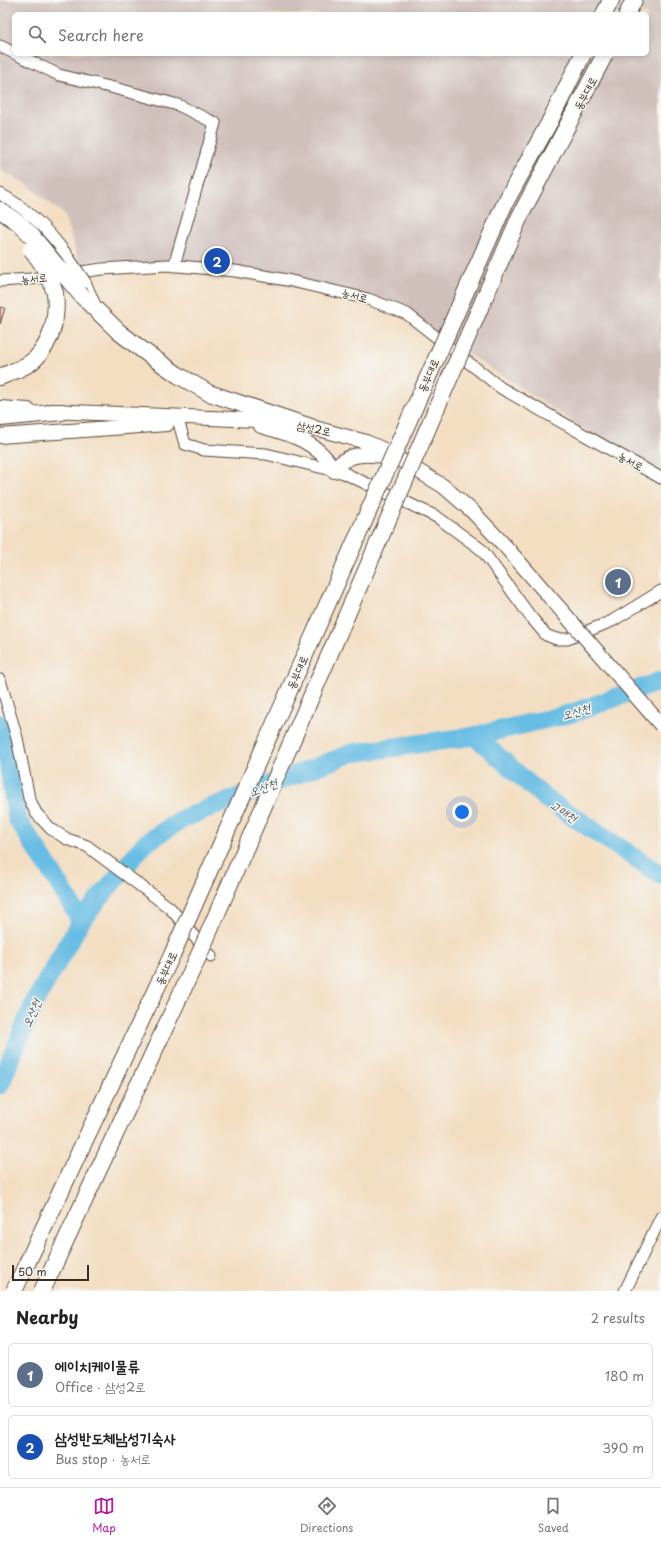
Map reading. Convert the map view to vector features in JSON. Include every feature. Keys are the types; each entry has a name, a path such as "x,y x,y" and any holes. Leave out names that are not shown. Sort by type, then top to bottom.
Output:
{"highway":[{"path":"605,12 611,0"},
{"path":"628,12 634,0"},
{"name":"동부대로","path":"14,1291 172,955 505,203 549,123 582,56"},
{"name":"동부대로","path":"42,1291 198,955 520,216 604,56"},
{"path":"0,210 18,223 50,278 55,293 57,313 49,338 33,361 0,377"},
{"path":"0,222 27,238 84,289 99,313 119,332 178,375 209,393 311,427"},
{"path":"0,418 62,412"}],"main road":[{"name":"삼성2로","path":"0,408 276,421 311,427 366,442 397,458 443,486 472,511 505,546 661,725"},
{"path":"0,436 238,419 292,436 311,444 321,452 334,471 337,466 346,459 358,455 376,454 397,458"}],"street":[{"path":"0,46 12,52"},
{"path":"19,56 59,75 178,105 215,123 174,266"},
{"path":"0,194 26,211 50,234 66,254 84,289"},
{"name":"농서로","path":"0,281 30,279 102,269 174,266 234,271 287,280 368,298 407,314 501,388 661,478"},
{"path":"179,423 185,444 204,450 266,454 344,473 437,517 482,550 530,616 546,635 568,639 612,621 661,591"},
{"path":"0,680 17,738 29,798 36,813 50,829 67,839 87,846 170,908 212,956"},
{"path":"625,1291 661,1217"}],"shaded area":[{"path":"0,0 661,0 661,473 610,446 413,318 341,294 95,259 80,266 64,214 25,183 0,170"}],"building":[{"path":"0,307 5,308 0,324"}],"waterway":[{"name":"오산천","path":"0,1085 35,1001 81,921 144,844 184,818 352,753 475,736 573,713 661,681"},
{"path":"0,724 4,736 17,819 81,921"},
{"name":"고매천","path":"475,736 545,798 661,875"}],"place":[{"name":"삼성반도체남성기숙사","path":"217,261"},
{"name":"에이치케이물류","path":"618,582"}]}
